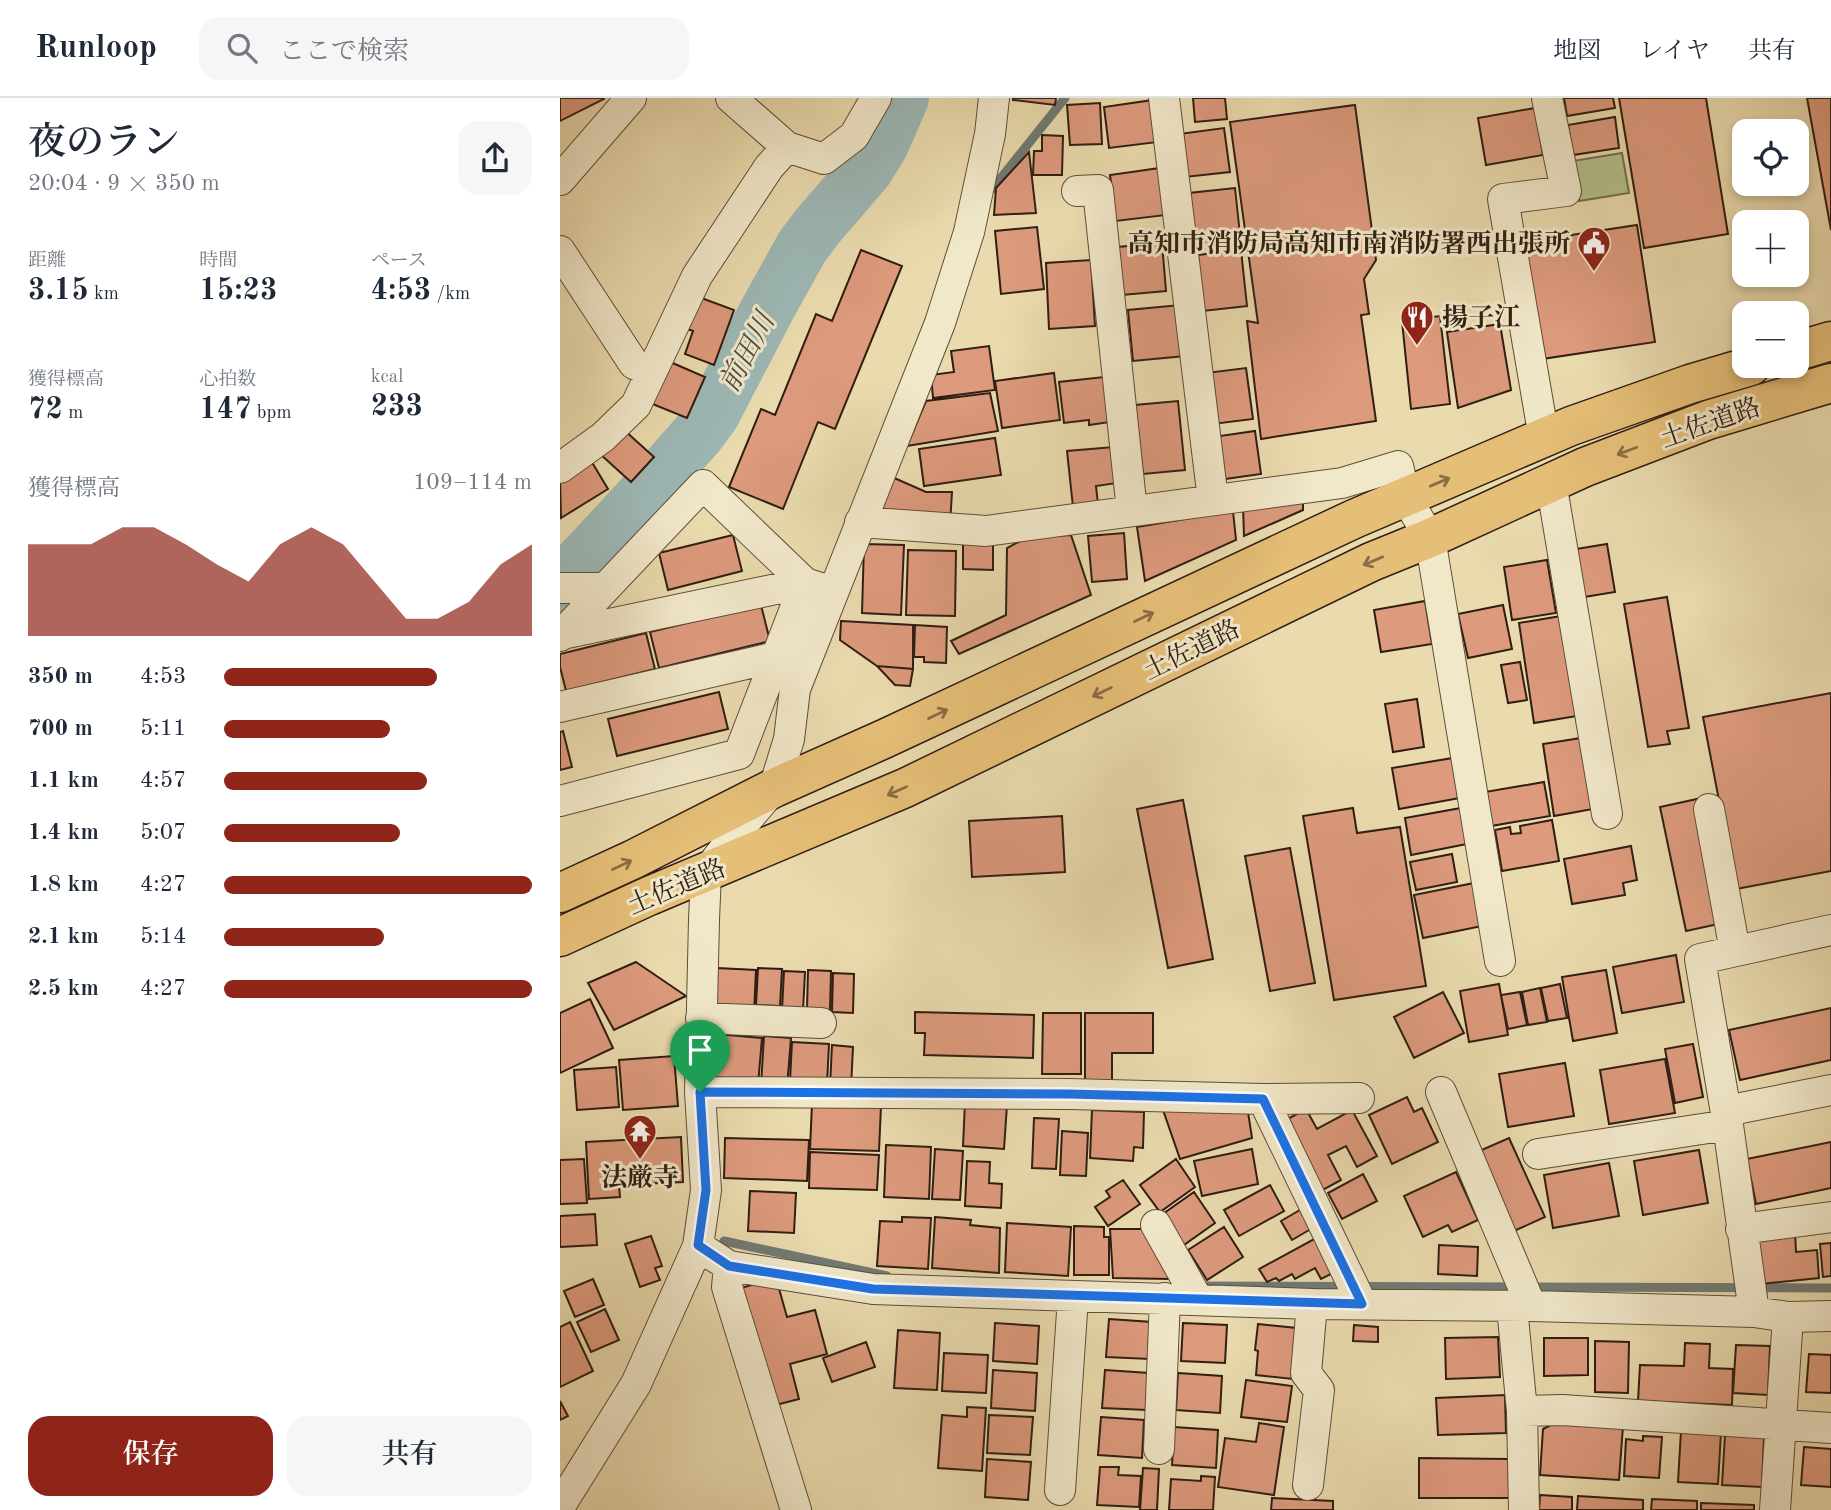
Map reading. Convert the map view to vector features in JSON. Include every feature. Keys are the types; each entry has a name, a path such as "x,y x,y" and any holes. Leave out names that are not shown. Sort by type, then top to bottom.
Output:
{"highway":[{"path":"1809,347 1831,341"},
{"name":"土佐道路","path":"560,893 774,788 1353,519 1571,426 1732,372"},
{"name":"土佐道路","path":"560,937 649,896 905,788 1371,562 1585,467 1708,420 1831,383"}],"street":[{"path":"560,180 631,98"},
{"path":"732,98 787,147 824,159 854,136 876,98"},
{"path":"560,801 740,754 776,657 860,522 940,323 965,245 990,134 994,98"},
{"path":"1164,98 1213,500"},
{"path":"1544,438 1503,199 1566,191 1547,98"},
{"path":"560,468 603,437 636,405 697,276 769,166 787,147"},
{"path":"1077,191 1098,190 1132,511"},
{"path":"560,251 634,364 652,371"},
{"path":"860,522 986,531 1342,483 1398,466 1405,496 1430,538 1500,961"},
{"path":"1551,482 1607,814"},
{"path":"561,635 584,588 702,485 819,588"},
{"path":"560,1506 636,1384 698,1245 706,1190 700,1092 706,873 774,788 789,739 796,688 819,588"},
{"path":"561,635 819,588"},
{"path":"560,707 776,657"},
{"path":"1709,809 1735,951"},
{"path":"1751,1295 1727,1118 1700,959 1831,930"},
{"path":"701,1018 821,1023"},
{"path":"1538,1154 1727,1118 1831,1090"},
{"path":"700,1092 1359,1098"},
{"path":"1441,1092 1522,1296 1524,1510"},
{"path":"1263,1099 1356,1292"},
{"path":"1741,1228 1831,1217"},
{"path":"1156,1225 1187,1293 1159,1450"},
{"path":"698,1245 729,1266 873,1289 1073,1297 1187,1293 1312,1304 1356,1292 1522,1296 1751,1295 1788,1317 1831,1316"},
{"path":"729,1266 727,1287 796,1510"},
{"path":"1060,1490 1073,1297"},
{"path":"1308,1485 1319,1390 1306,1373 1312,1304"},
{"path":"1775,1510 1788,1317"},
{"path":"1522,1411 1562,1410 1831,1428"}],"green space":[{"path":"1622,153 1629,193 1579,201 1573,161"}],"building":[{"path":"560,98 604,98 604,99 560,121"},
{"path":"1013,98 1056,98 1055,105"},
{"path":"1193,98 1225,98 1227,119 1195,122"},
{"path":"1564,98 1613,98 1615,108 1567,116"},
{"path":"1619,98 1706,98 1728,234 1644,248"},
{"path":"1807,98 1831,98 1831,230"},
{"path":"1153,100 1158,142 1109,148 1104,107"},
{"path":"1100,103 1102,144 1070,145 1067,105"},
{"path":"1355,105 1376,260 1364,279 1369,314 1361,315 1376,421 1261,439 1247,321 1258,323 1230,122"},
{"path":"1535,108 1543,155 1486,165 1478,118"},
{"path":"1615,117 1619,148 1573,155 1568,125"},
{"path":"1224,128 1230,172 1185,177 1179,134"},
{"path":"1042,135 1063,136 1062,175 1033,175 1034,151 1042,151"},
{"path":"1029,152 1036,213 994,215 996,188"},
{"path":"1160,168 1166,215 1116,221 1110,175"},
{"path":"1235,188 1241,244 1195,249 1189,193"},
{"path":"1637,225 1655,342 1542,359 1525,242"},
{"path":"1037,227 1044,289 1001,294 995,231"},
{"path":"1162,243 1166,291 1122,295 1117,247"},
{"path":"861,250 902,266 835,429 818,422 783,509 729,487 761,409 775,415 816,314 832,321"},
{"path":"1241,250 1247,306 1203,311 1198,255"},
{"path":"1091,260 1095,326 1049,329 1046,263"},
{"path":"696,296 734,310 714,365 685,354 693,331 684,328"},
{"path":"1180,305 1185,356 1133,361 1128,310"},
{"path":"1440,316 1450,404 1411,409 1402,321"},
{"path":"1500,324 1511,390 1458,408 1447,332"},
{"path":"989,346 995,390 933,398 931,375 954,372 951,351"},
{"path":"668,361 705,377 687,418 650,403"},
{"path":"1246,368 1253,419 1213,424 1206,373"},
{"path":"1054,373 1060,420 1002,428 995,381"},
{"path":"1104,377 1110,422 1089,425 1089,420 1064,423 1059,382"},
{"path":"990,393 998,431 907,446 926,401"},
{"path":"1178,401 1185,470 1143,474 1135,405"},
{"path":"623,429 654,457 631,482 600,454"},
{"path":"1255,431 1261,474 1218,480 1213,437"},
{"path":"995,438 1001,475 924,486 919,449"},
{"path":"1114,447 1117,483 1096,486 1098,504 1073,507 1067,451"},
{"path":"590,459 608,489 561,518 560,477"},
{"path":"892,477 926,492 952,492 950,525 877,511"},
{"path":"1303,500 1303,510 1244,536 1243,506"},
{"path":"1233,511 1236,540 1145,581 1137,527"},
{"path":"1124,533 1127,579 1092,582 1088,536"},
{"path":"733,535 742,571 668,590 659,553"},
{"path":"1071,535 1091,595 959,654 951,641 1006,615 1007,548 1028,537"},
{"path":"963,542 993,542 993,570 963,569"},
{"path":"864,544 904,545 901,615 862,613"},
{"path":"1607,544 1615,592 1578,598 1570,550"},
{"path":"908,550 956,551 955,616 906,615"},
{"path":"1547,560 1556,613 1512,620 1504,567"},
{"path":"1667,597 1689,728 1667,731 1670,744 1648,747 1624,604"},
{"path":"1425,601 1432,644 1381,652 1374,610"},
{"path":"761,605 770,641 659,668 650,632"},
{"path":"1503,605 1512,649 1468,658 1458,614"},
{"path":"1561,616 1577,716 1534,723 1519,623"},
{"path":"841,621 913,625 913,669 877,666 840,640"},
{"path":"915,625 947,627 946,663 924,662 924,657 914,657"},
{"path":"646,633 655,669 566,691 560,654"},
{"path":"1520,662 1527,700 1508,703 1501,665"},
{"path":"877,666 913,669 910,686 895,685"},
{"path":"719,692 728,729 617,756 608,719"},
{"path":"1831,693 1831,871 1736,889 1703,717"},
{"path":"1417,699 1424,747 1393,752 1385,704"},
{"path":"563,731 572,767 560,770 560,732"},
{"path":"1581,738 1593,809 1554,816 1543,744"},
{"path":"1453,758 1460,798 1399,809 1392,768"},
{"path":"1544,782 1550,816 1491,826 1485,792"},
{"path":"1697,799 1723,923 1686,931 1660,807"},
{"path":"1183,800 1213,959 1168,968 1137,809"},
{"path":"1353,808 1357,833 1400,827 1426,986 1334,1000 1303,816"},
{"path":"1461,808 1467,844 1411,855 1405,818"},
{"path":"1062,816 1065,872 972,877 969,821"},
{"path":"1552,820 1559,861 1502,871 1495,830 1510,827 1511,834 1521,833 1520,826"},
{"path":"1631,846 1637,880 1623,883 1625,895 1572,904 1564,859"},
{"path":"1290,848 1315,983 1270,991 1245,856"},
{"path":"1452,854 1457,882 1416,890 1410,862"},
{"path":"1474,883 1482,926 1423,938 1414,895"},
{"path":"1676,955 1684,1002 1622,1013 1613,967"},
{"path":"636,962 686,996 614,1030 588,983"},
{"path":"717,968 756,970 754,1013 715,1012"},
{"path":"758,968 782,969 780,1006 756,1005"},
{"path":"808,970 831,971 830,1010 807,1009"},
{"path":"1606,970 1617,1033 1573,1041 1562,977"},
{"path":"784,971 805,972 803,1011 782,1010"},
{"path":"833,973 854,974 853,1013 832,1012"},
{"path":"1499,984 1508,1035 1469,1042 1460,991"},
{"path":"1560,984 1567,1018 1548,1021 1541,988"},
{"path":"1540,988 1547,1022 1528,1025 1522,992"},
{"path":"1443,992 1464,1033 1414,1058 1394,1017"},
{"path":"1520,992 1527,1025 1508,1029 1501,995"},
{"path":"590,999 613,1048 560,1073 560,1013"},
{"path":"1831,1008 1831,1060 1740,1080 1729,1030"},
{"path":"915,1012 1034,1015 1033,1058 924,1055 925,1033 915,1033"},
{"path":"1043,1013 1081,1013 1081,1074 1042,1074"},
{"path":"1085,1013 1153,1013 1153,1053 1112,1053 1112,1080 1085,1080"},
{"path":"716,1034 762,1038 758,1085 712,1081"},
{"path":"764,1036 791,1038 787,1087 761,1085"},
{"path":"792,1042 829,1044 827,1084 790,1081"},
{"path":"1693,1044 1703,1097 1675,1103 1665,1049"},
{"path":"832,1045 853,1047 851,1088 830,1086"},
{"path":"674,1056 678,1106 623,1110 619,1060"},
{"path":"1665,1059 1675,1113 1609,1124 1600,1070"},
{"path":"1565,1063 1574,1116 1508,1127 1499,1074"},
{"path":"616,1067 619,1107 577,1110 574,1070"},
{"path":"1407,1097 1414,1112 1422,1108 1438,1142 1392,1164 1369,1115"},
{"path":"965,1102 1007,1105 1004,1149 963,1146"},
{"path":"812,1104 881,1106 879,1151 810,1149"},
{"path":"1162,1107 1248,1112 1252,1138 1180,1159"},
{"path":"1306,1109 1317,1129 1352,1110 1377,1156 1357,1167 1346,1146 1328,1155 1341,1180 1319,1192 1282,1122"},
{"path":"1092,1110 1144,1112 1143,1148 1134,1147 1133,1161 1090,1158"},
{"path":"1034,1118 1059,1119 1056,1169 1032,1168"},
{"path":"1062,1131 1088,1133 1086,1176 1060,1175"},
{"path":"681,1137 683,1182 619,1185 620,1197 589,1199 586,1142"},
{"path":"725,1138 809,1140 807,1181 724,1178"},
{"path":"1509,1138 1545,1217 1514,1231 1477,1152"},
{"path":"1831,1142 1831,1188 1756,1204 1747,1159"},
{"path":"886,1145 931,1147 929,1199 884,1197"},
{"path":"935,1149 963,1151 960,1200 932,1199"},
{"path":"1252,1149 1258,1184 1202,1196 1194,1161"},
{"path":"1699,1150 1708,1203 1643,1215 1634,1161"},
{"path":"810,1152 879,1155 877,1190 809,1188"},
{"path":"584,1159 587,1203 560,1204 560,1160"},
{"path":"1176,1159 1195,1187 1160,1212 1140,1185"},
{"path":"967,1161 990,1162 989,1183 1002,1184 1001,1208 965,1206"},
{"path":"1609,1163 1619,1216 1553,1228 1544,1175"},
{"path":"1456,1172 1478,1220 1452,1232 1448,1225 1423,1237 1404,1196"},
{"path":"1363,1174 1377,1201 1342,1219 1328,1193"},
{"path":"1123,1180 1140,1204 1108,1226 1095,1207 1110,1197 1106,1191"},
{"path":"1270,1185 1284,1211 1239,1236 1224,1210"},
{"path":"750,1191 796,1193 794,1233 748,1231"},
{"path":"1194,1192 1215,1223 1181,1247 1160,1216"},
{"path":"1305,1207 1316,1226 1292,1240 1281,1221"},
{"path":"595,1214 597,1245 560,1247 560,1216"},
{"path":"902,1217 931,1218 928,1269 877,1266 880,1221 902,1222"},
{"path":"935,1217 971,1220 970,1225 1000,1228 999,1273 932,1268"},
{"path":"1007,1223 1071,1227 1068,1276 1005,1272"},
{"path":"1074,1226 1104,1227 1104,1237 1109,1237 1109,1275 1074,1275"},
{"path":"1224,1227 1243,1257 1207,1280 1188,1250"},
{"path":"1110,1229 1151,1229 1170,1279 1113,1278"},
{"path":"1795,1231 1796,1252 1817,1250 1819,1278 1761,1284 1756,1235"},
{"path":"651,1236 662,1266 655,1268 660,1280 640,1287 625,1244"},
{"path":"1316,1238 1341,1269 1321,1279 1315,1268 1295,1279 1292,1274 1279,1281 1276,1278 1267,1282 1259,1269"},
{"path":"1831,1243 1831,1276 1823,1277 1820,1244"},
{"path":"1439,1245 1478,1247 1477,1276 1438,1274"},
{"path":"776,1278 787,1317 815,1310 827,1354 790,1364 799,1399 772,1406 734,1290"},
{"path":"593,1279 604,1305 575,1317 564,1291"},
{"path":"605,1309 619,1340 591,1352 577,1322"},
{"path":"1109,1319 1152,1322 1150,1359 1106,1357"},
{"path":"570,1322 593,1371 560,1387 560,1327"},
{"path":"995,1323 1039,1326 1037,1364 993,1361"},
{"path":"1183,1323 1227,1325 1225,1363 1181,1361"},
{"path":"1258,1324 1297,1328 1293,1379 1256,1375"},
{"path":"1354,1325 1378,1327 1378,1342 1353,1341"},
{"path":"898,1330 940,1333 937,1390 894,1388"},
{"path":"1498,1337 1500,1377 1446,1379 1445,1338"},
{"path":"1544,1338 1588,1338 1588,1375 1544,1376"},
{"path":"1595,1341 1629,1342 1628,1393 1595,1392"},
{"path":"866,1342 875,1367 832,1382 823,1358"},
{"path":"1685,1343 1710,1344 1709,1368 1733,1369 1732,1405 1638,1401 1640,1365 1684,1366"},
{"path":"1736,1345 1770,1346 1768,1395 1733,1393"},
{"path":"944,1353 988,1355 986,1393 942,1391"},
{"path":"1809,1354 1831,1355 1831,1393 1806,1392"},
{"path":"993,1370 1037,1373 1035,1411 991,1408"},
{"path":"1105,1370 1149,1373 1147,1410 1102,1408"},
{"path":"1178,1373 1222,1376 1220,1413 1176,1410"},
{"path":"1246,1380 1292,1386 1287,1422 1241,1417"},
{"path":"1505,1395 1506,1433 1438,1435 1436,1398"},
{"path":"560,1401 568,1416 560,1420"},
{"path":"967,1407 986,1408 982,1471 938,1468 942,1415 967,1417"},
{"path":"989,1415 1033,1417 1030,1455 987,1453"},
{"path":"1101,1417 1144,1420 1142,1458 1098,1455"},
{"path":"1557,1422 1623,1426 1619,1480 1540,1475 1543,1429"},
{"path":"1259,1423 1284,1427 1274,1495 1218,1487 1225,1438 1256,1442"},
{"path":"1174,1427 1218,1430 1216,1468 1172,1465"},
{"path":"1681,1431 1721,1433 1718,1484 1678,1482"},
{"path":"1725,1435 1764,1436 1762,1487 1722,1485"},
{"path":"1643,1436 1662,1437 1659,1478 1624,1476 1626,1439 1643,1441"},
{"path":"1804,1447 1831,1449 1831,1487 1801,1485"},
{"path":"1419,1458 1510,1459 1510,1498 1419,1498"},
{"path":"987,1459 1031,1462 1028,1500 985,1497"},
{"path":"1100,1467 1119,1467 1118,1475 1141,1476 1139,1507 1097,1505"},
{"path":"1143,1468 1159,1469 1157,1510 1140,1510"},
{"path":"1201,1476 1215,1477 1213,1510 1169,1510 1171,1479 1201,1481"},
{"path":"1540,1495 1572,1497 1572,1510 1539,1510"},
{"path":"1578,1496 1643,1500 1643,1510 1577,1510"},
{"path":"1272,1498 1333,1501 1333,1510 1271,1510"},
{"path":"1652,1499 1697,1501 1697,1510 1651,1510"},
{"path":"1701,1503 1754,1505 1754,1510 1701,1510"}],"waterway":[{"name":"前田川","path":"560,585 652,486 713,414 802,247 866,170 882,144 902,98"},
{"path":"992,189 1065,98"},
{"path":"724,1241 887,1276"},
{"path":"1208,1286 1831,1288"}],"place":[{"name":"高知市消防局高知市南消防署西出張所","path":"1594,273"},
{"name":"揚子江","path":"1417,347"},
{"name":"法厳寺","path":"640,1161"}],"route":[{"path":"700,1092 1069,1094 1263,1099 1362,1304 873,1289 729,1266 698,1245 706,1190 700,1092"}]}
